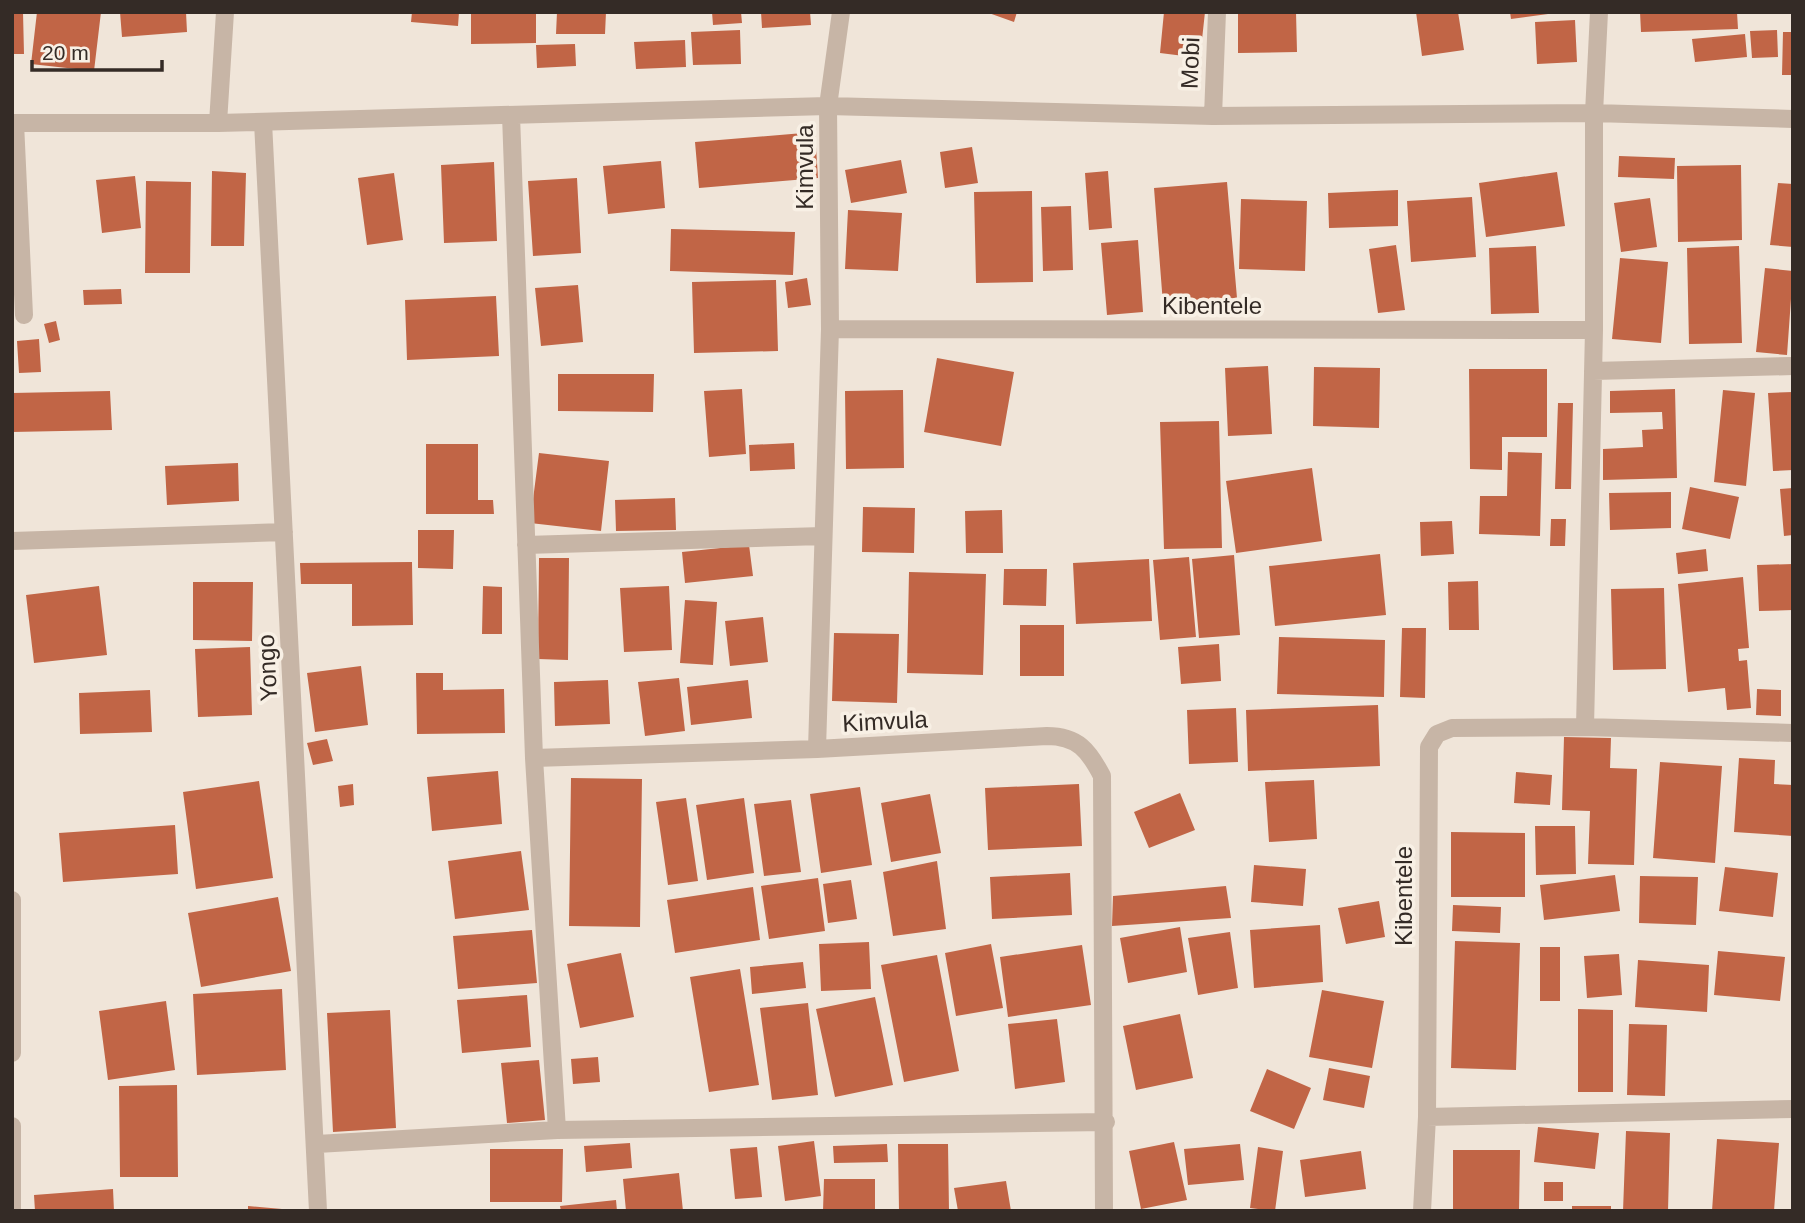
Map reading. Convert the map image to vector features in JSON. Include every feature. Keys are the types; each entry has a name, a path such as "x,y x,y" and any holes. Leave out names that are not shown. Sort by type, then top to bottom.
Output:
{"street":[{"path":"218,123 225,12"},
{"path":"828,106 841,12"},
{"name":"Mobi","path":"1213,116 1217,12"},
{"path":"1599,12 1594,113 1594,330 1585,727 1793,733"},
{"path":"24,315 13,123 218,123 828,106 1213,116 1594,113 1793,119"},
{"name":"Kimvula","path":"828,106 830,329 817,749 1063,736 1079,743 1091,755 1102,776 1106,1122 1104,1211"},
{"path":"511,115 534,758 557,1130"},
{"name":"Yongo","path":"263,122 317,1144 318,1211"},
{"name":"Kibentele","path":"830,329 1594,330"},
{"path":"1593,371 1793,366"},
{"path":"12,541 284,532"},
{"path":"526,545 823,536"},
{"name":"Kibentele","path":"1422,1211 1427,1117 1429,747 1437,734 1452,728 1585,727"},
{"path":"534,758 817,749"},
{"path":"12,900 12,1053"},
{"path":"1427,1117 1793,1109"},
{"path":"317,1144 557,1130 1106,1122"},
{"path":"12,1126 12,1211"}],"building":[{"path":"12,12 23,12 24,54 12,54"},
{"path":"37,12 101,12 94,71 31,64"},
{"path":"120,12 186,12 187,32 122,37"},
{"path":"412,12 459,12 458,26 411,22"},
{"path":"471,12 536,12 536,43 471,44"},
{"path":"557,12 606,12 605,34 556,34"},
{"path":"712,12 741,12 742,23 713,25"},
{"path":"761,12 810,12 811,25 762,28"},
{"path":"986,12 1017,12 1014,22"},
{"path":"1164,12 1205,12 1200,58 1160,53"},
{"path":"1238,12 1296,12 1297,52 1238,53"},
{"path":"1416,12 1458,12 1464,50 1422,56"},
{"path":"1510,12 1548,12 1548,14 1511,19"},
{"path":"1640,12 1737,12 1738,29 1641,32"},
{"path":"1575,20 1577,62 1537,64 1535,22"},
{"path":"740,30 741,64 693,65 691,32"},
{"path":"1777,30 1778,57 1752,58 1750,31"},
{"path":"1783,32 1793,32 1793,75 1782,75"},
{"path":"1745,34 1747,57 1695,62 1692,39"},
{"path":"685,40 686,67 636,69 634,42"},
{"path":"575,44 576,66 537,68 536,45"},
{"path":"815,132 818,178 699,188 695,142"},
{"path":"972,147 978,183 945,188 940,152"},
{"path":"1619,156 1675,158 1674,179 1618,177"},
{"path":"901,160 907,193 851,203 845,170"},
{"path":"661,161 665,208 608,214 603,166"},
{"path":"494,162 497,241 444,243 441,165"},
{"path":"1741,165 1742,240 1678,242 1677,166"},
{"path":"212,171 246,173 244,246 211,246"},
{"path":"1108,171 1112,228 1089,230 1085,173"},
{"path":"1557,172 1565,226 1486,237 1479,183"},
{"path":"394,173 403,240 367,245 358,178"},
{"path":"135,176 141,228 102,233 96,180"},
{"path":"577,178 581,253 533,256 528,181"},
{"path":"146,181 191,182 190,273 145,273"},
{"path":"1227,182 1237,298 1163,304 1154,188"},
{"path":"1778,183 1793,184 1793,247 1770,245"},
{"path":"1398,190 1398,226 1329,228 1328,193"},
{"path":"1032,191 1033,282 976,283 974,192"},
{"path":"1472,197 1476,257 1411,262 1407,201"},
{"path":"1650,198 1657,247 1621,252 1614,203"},
{"path":"1241,199 1307,201 1305,271 1239,269"},
{"path":"1071,206 1073,270 1043,271 1041,207"},
{"path":"848,210 902,213 898,271 845,269"},
{"path":"671,229 795,232 793,275 670,271"},
{"path":"1138,240 1143,312 1107,315 1101,243"},
{"path":"1396,245 1405,310 1378,313 1369,249"},
{"path":"1536,246 1539,313 1491,314 1489,248"},
{"path":"1739,246 1742,343 1689,344 1687,248"},
{"path":"1620,258 1668,262 1661,343 1612,339"},
{"path":"1765,268 1793,271 1787,355 1756,352"},
{"path":"807,278 811,305 788,308 785,282"},
{"path":"776,280 778,351 694,353 692,282"},
{"path":"578,285 583,342 541,346 535,288"},
{"path":"121,289 122,304 84,305 83,290"},
{"path":"496,296 499,356 407,360 405,300"},
{"path":"56,321 60,340 49,343 44,324"},
{"path":"39,339 41,372 19,373 17,341"},
{"path":"937,358 1014,372 1001,446 924,432"},
{"path":"1268,366 1272,434 1228,436 1225,368"},
{"path":"1314,367 1380,368 1379,428 1313,426"},
{"path":"1469,369 1547,369 1547,437 1502,437 1502,470 1470,469"},
{"path":"558,374 654,374 653,412 558,411"},
{"path":"742,389 746,454 709,457 704,391"},
{"path":"1675,389 1677,478 1603,480 1603,449 1643,447 1642,430 1663,429 1662,412 1610,413 1610,391"},
{"path":"903,390 904,468 846,469 845,391"},
{"path":"1723,390 1755,393 1746,486 1714,482"},
{"path":"110,391 112,430 12,432 12,393"},
{"path":"1793,392 1793,470 1773,471 1768,393"},
{"path":"1558,403 1573,403 1571,489 1555,489"},
{"path":"1219,421 1222,548 1164,549 1160,422"},
{"path":"794,443 795,469 750,471 749,445"},
{"path":"426,444 478,444 478,500 493,500 494,514 426,514"},
{"path":"1508,452 1542,453 1540,536 1479,534 1480,496 1507,496"},
{"path":"539,453 609,461 601,531 530,523"},
{"path":"238,463 239,501 167,505 165,466"},
{"path":"1312,468 1322,541 1236,553 1226,481"},
{"path":"1690,487 1739,497 1730,539 1682,529"},
{"path":"1793,488 1793,535 1784,536 1780,489"},
{"path":"1671,492 1671,528 1610,530 1609,493"},
{"path":"675,498 676,530 616,531 615,500"},
{"path":"863,507 915,508 914,553 862,552"},
{"path":"1002,510 1003,553 966,553 965,511"},
{"path":"1551,519 1566,519 1565,546 1550,546"},
{"path":"1452,521 1454,554 1421,556 1420,522"},
{"path":"418,530 454,530 453,569 418,568"},
{"path":"749,545 753,576 685,583 682,552"},
{"path":"1706,549 1708,571 1678,574 1676,553"},
{"path":"1380,554 1386,615 1275,626 1269,566"},
{"path":"1234,555 1240,635 1199,638 1192,559"},
{"path":"1189,557 1196,637 1160,640 1153,560"},
{"path":"539,558 569,558 568,660 538,659"},
{"path":"1149,559 1152,621 1076,624 1073,563"},
{"path":"412,562 413,625 352,626 352,584 301,584 300,563"},
{"path":"1793,564 1793,610 1759,611 1757,565"},
{"path":"1004,569 1047,569 1046,606 1003,605"},
{"path":"909,572 986,574 983,675 907,673"},
{"path":"1743,577 1749,648 1738,649 1739,661 1747,660 1751,708 1727,710 1725,688 1688,692 1678,584"},
{"path":"1478,581 1479,630 1449,630 1448,582"},
{"path":"193,582 253,582 252,641 193,640"},
{"path":"99,586 107,655 34,663 26,595"},
{"path":"483,586 502,587 502,634 482,634"},
{"path":"669,586 672,650 624,652 620,588"},
{"path":"1664,588 1666,669 1613,670 1611,589"},
{"path":"685,600 717,602 713,665 680,663"},
{"path":"763,617 768,662 730,666 725,621"},
{"path":"1020,625 1064,625 1064,676 1020,676"},
{"path":"1402,628 1426,628 1425,698 1400,697"},
{"path":"834,633 899,634 897,703 832,701"},
{"path":"1279,637 1385,640 1384,697 1277,694"},
{"path":"1219,644 1221,681 1181,684 1178,647"},
{"path":"250,647 252,715 198,717 195,649"},
{"path":"361,666 368,725 315,732 307,673"},
{"path":"416,673 443,673 443,690 504,689 505,733 417,734"},
{"path":"679,678 685,731 645,736 638,682"},
{"path":"608,680 610,724 555,726 554,682"},
{"path":"748,680 752,718 691,725 687,687"},
{"path":"1757,689 1781,690 1781,716 1756,715"},
{"path":"150,690 152,732 80,734 79,693"},
{"path":"1378,705 1380,766 1248,771 1246,710"},
{"path":"1236,708 1238,762 1189,764 1187,710"},
{"path":"1564,737 1611,738 1610,768 1637,769 1634,865 1588,864 1590,811 1562,810"},
{"path":"327,739 333,761 313,765 307,743"},
{"path":"1739,758 1775,760 1774,784 1793,785 1793,836 1734,832"},
{"path":"1660,762 1722,766 1715,863 1653,858"},
{"path":"498,771 502,824 432,831 427,777"},
{"path":"1516,772 1552,775 1550,805 1514,803"},
{"path":"571,778 642,779 640,927 569,926"},
{"path":"1314,780 1317,839 1269,842 1265,782"},
{"path":"259,781 273,878 196,889 183,792"},
{"path":"353,784 354,805 340,807 338,786"},
{"path":"1079,784 1082,846 988,850 985,788"},
{"path":"860,787 872,865 821,873 810,794"},
{"path":"1180,793 1195,830 1149,848 1134,812"},
{"path":"930,794 941,853 891,862 881,803"},
{"path":"686,798 698,881 668,885 656,802"},
{"path":"744,798 754,873 707,880 696,805"},
{"path":"791,800 801,872 764,876 754,804"},
{"path":"175,825 178,874 63,882 59,833"},
{"path":"1535,826 1575,826 1576,874 1536,875"},
{"path":"1451,832 1525,833 1525,897 1451,897"},
{"path":"521,851 529,910 455,919 448,861"},
{"path":"937,861 946,929 893,936 883,872"},
{"path":"1254,865 1306,869 1303,906 1251,902"},
{"path":"1725,867 1778,873 1773,917 1719,911"},
{"path":"1070,873 1072,915 992,919 990,877"},
{"path":"1615,875 1620,911 1544,920 1540,885"},
{"path":"1640,876 1698,877 1696,925 1639,923"},
{"path":"818,878 825,931 769,939 761,886"},
{"path":"851,880 857,919 828,923 823,884"},
{"path":"1226,886 1231,918 1112,926 1113,896"},
{"path":"753,887 760,940 675,953 667,900"},
{"path":"278,897 291,971 201,987 188,913"},
{"path":"1379,901 1385,937 1346,944 1338,908"},
{"path":"1453,905 1501,907 1500,933 1452,931"},
{"path":"1320,925 1323,982 1254,988 1250,930"},
{"path":"1180,927 1187,972 1128,983 1120,938"},
{"path":"532,930 537,983 458,989 453,936"},
{"path":"1230,932 1238,988 1198,995 1188,938"},
{"path":"1455,941 1520,943 1516,1070 1451,1068"},
{"path":"869,942 871,989 821,991 819,944"},
{"path":"991,944 1003,1008 956,1016 945,953"},
{"path":"1082,945 1091,1005 1008,1017 1000,957"},
{"path":"1540,947 1560,947 1560,1001 1540,1001"},
{"path":"1718,951 1785,957 1780,1001 1714,995"},
{"path":"621,953 634,1017 580,1028 567,964"},
{"path":"1619,954 1622,995 1587,998 1584,956"},
{"path":"937,955 959,1071 904,1082 881,965"},
{"path":"1638,960 1709,965 1707,1012 1635,1007"},
{"path":"803,962 806,988 752,994 750,967"},
{"path":"740,969 759,1085 709,1092 690,977"},
{"path":"282,989 286,1070 197,1075 193,994"},
{"path":"1322,990 1384,1001 1372,1068 1309,1057"},
{"path":"527,995 531,1047 462,1053 457,1000"},
{"path":"875,997 893,1085 835,1097 816,1009"},
{"path":"166,1001 175,1070 108,1080 99,1011"},
{"path":"808,1003 818,1095 772,1100 760,1008"},
{"path":"1578,1009 1613,1010 1613,1092 1578,1092"},
{"path":"390,1010 396,1128 333,1132 327,1013"},
{"path":"1180,1014 1193,1078 1136,1090 1123,1026"},
{"path":"1057,1019 1065,1082 1015,1089 1008,1024"},
{"path":"1629,1024 1667,1025 1665,1096 1627,1095"},
{"path":"598,1057 600,1082 573,1084 571,1059"},
{"path":"539,1060 545,1120 507,1123 501,1063"},
{"path":"1329,1068 1370,1076 1364,1108 1323,1100"},
{"path":"1267,1069 1311,1088 1294,1129 1250,1111"},
{"path":"177,1085 178,1177 120,1177 119,1086"},
{"path":"1538,1127 1599,1133 1595,1169 1534,1162"},
{"path":"1626,1131 1670,1133 1668,1211 1623,1211"},
{"path":"1717,1139 1779,1143 1774,1211 1712,1211"},
{"path":"814,1141 821,1196 785,1201 778,1146"},
{"path":"1174,1142 1187,1200 1141,1209 1129,1151"},
{"path":"630,1143 632,1168 586,1172 584,1146"},
{"path":"887,1144 888,1162 834,1163 833,1146"},
{"path":"898,1144 948,1144 949,1211 899,1211"},
{"path":"1240,1144 1244,1180 1188,1185 1184,1149"},
{"path":"757,1147 762,1197 735,1199 730,1149"},
{"path":"1258,1147 1283,1151 1275,1211 1250,1208"},
{"path":"490,1149 563,1149 562,1202 490,1202"},
{"path":"1453,1150 1520,1150 1519,1211 1453,1211"},
{"path":"1361,1151 1366,1189 1305,1197 1300,1160"},
{"path":"679,1173 683,1211 626,1211 623,1179"},
{"path":"824,1179 875,1179 875,1211 823,1211"},
{"path":"1006,1181 1011,1211 958,1211 954,1188"},
{"path":"1544,1182 1563,1182 1563,1201 1544,1201"},
{"path":"113,1189 114,1211 35,1211 34,1195"},
{"path":"616,1200 617,1211 561,1211 560,1206"},
{"path":"248,1206 282,1209 282,1211 248,1211"},
{"path":"1572,1206 1611,1206 1611,1211 1572,1211"}]}
